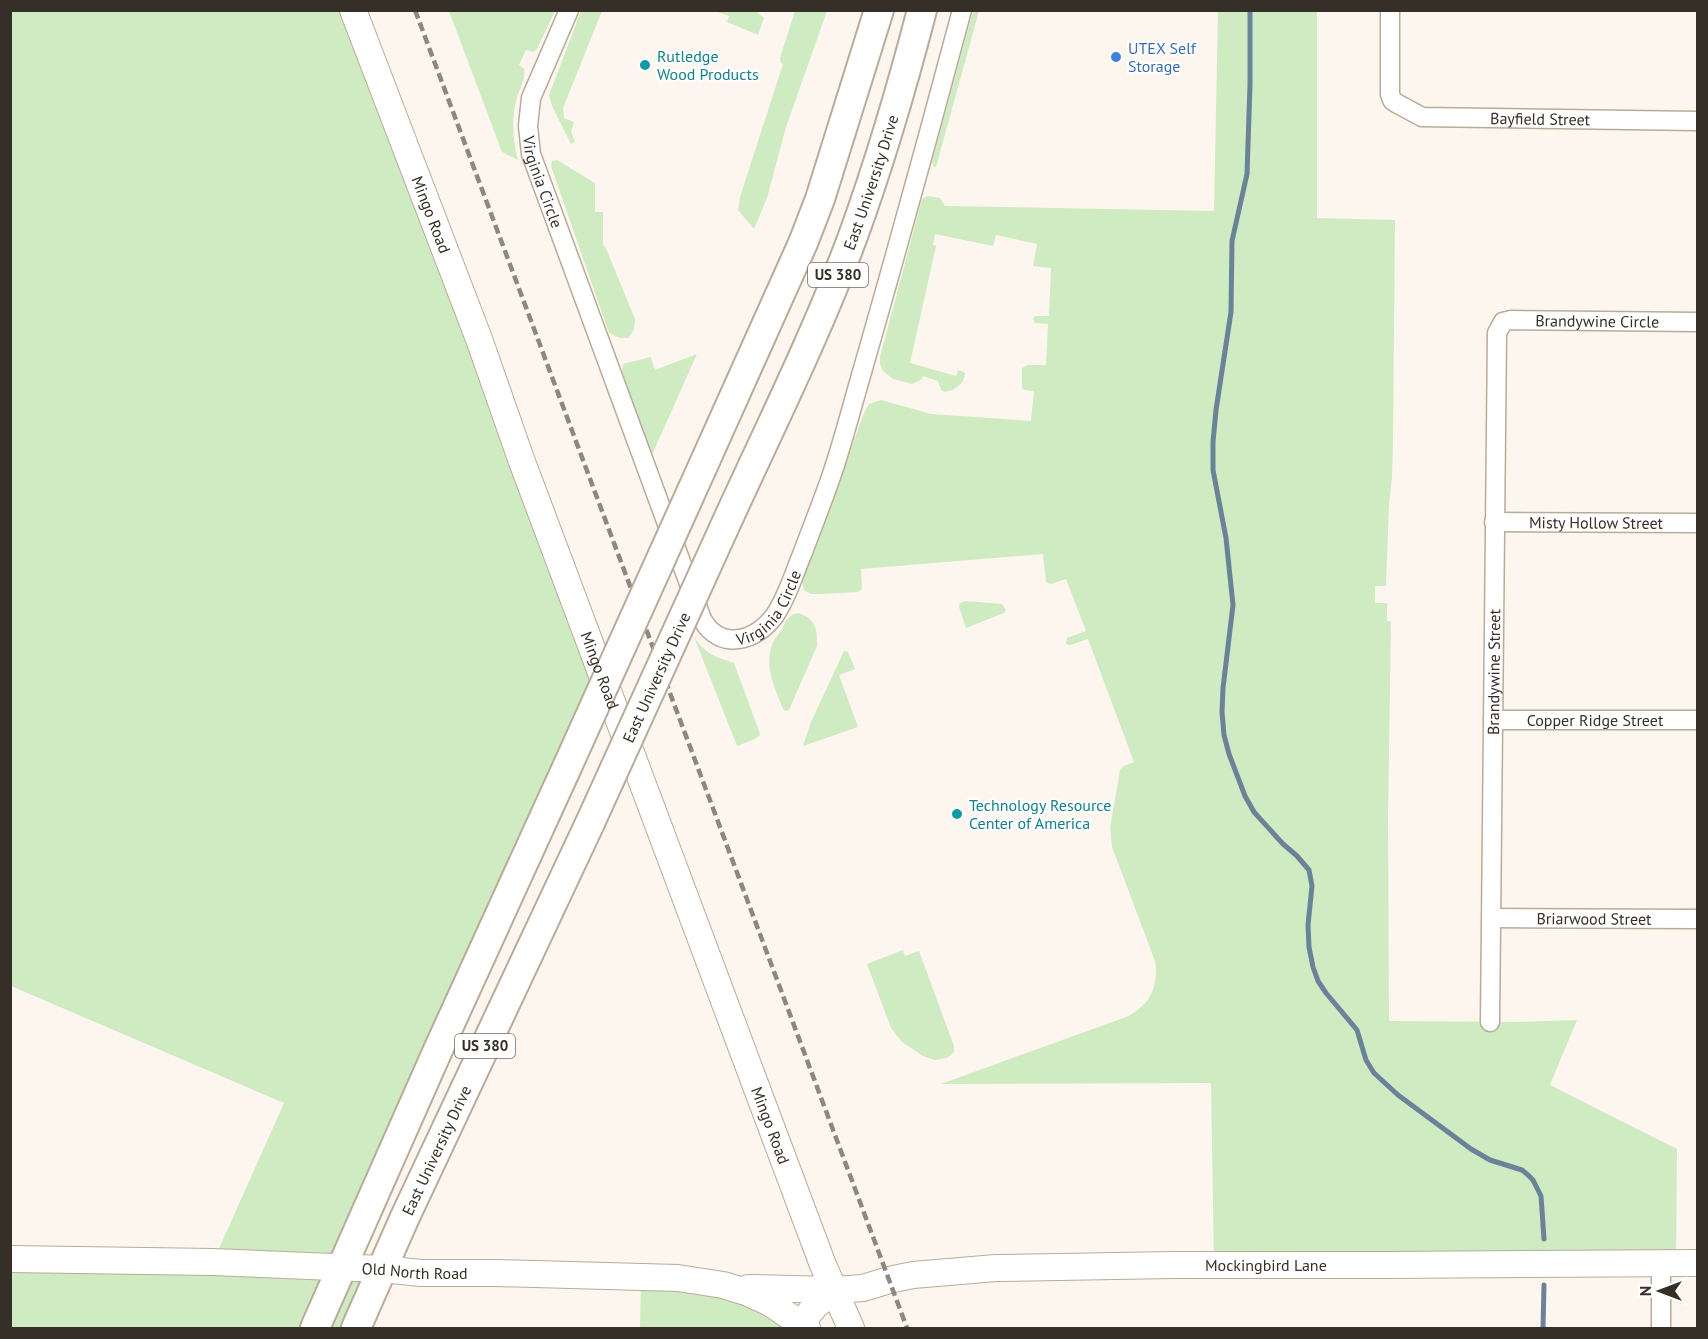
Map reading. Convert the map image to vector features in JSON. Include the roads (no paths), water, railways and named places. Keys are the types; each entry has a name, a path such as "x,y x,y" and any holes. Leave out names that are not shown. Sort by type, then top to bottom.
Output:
{"main road":[{"name":"US 380","path":"315,1329 438,1050 803,243 820,198 879,10"},
{"name":"East University Drive","path":"356,1329 804,354 852,238 898,102 922,10"}],"street":[{"name":"Mingo Road","path":"354,10 479,339 521,459 819,1254 851,1329"},
{"name":"Virginia Circle","path":"569,10 531,98 528,126 531,154 702,619 711,632 718,637 732,640 746,638 758,632 775,615 786,595 825,495 848,424 962,10"},
{"name":"Bayfield Street","path":"1390,10 1390,94 1392,100 1417,115 1427,118 1698,121"},
{"name":"Brandywine Circle","path":"1500,325 1506,320 1698,322"},
{"name":"Brandywine Street","path":"1490,1022 1496,338 1500,325"},
{"name":"Misty Hollow Street","path":"1494,522 1698,523"},
{"name":"Copper Ridge Street","path":"1493,720 1698,720"},
{"name":"Briarwood Street","path":"1492,918 1698,919"},
{"name":"Old North Road","path":"10,1259 213,1262 382,1269 421,1273 678,1278 723,1286 757,1297 803,1326"},
{"path":"1661,1263 1661,1329"},
{"name":"Mockingbird Lane","path":"723,1286 835,1290 863,1288 913,1275 1036,1267 1698,1263"},
{"path":"803,1326 820,1300 835,1290"}],"waterway":[{"path":"1250,10 1247,174 1232,241 1231,312 1213,442 1213,470 1226,538 1233,605 1223,688 1224,735 1245,796 1254,812 1309,870 1312,886 1308,925 1313,967 1326,993 1357,1030 1366,1060 1374,1073 1398,1095 1471,1149 1490,1160 1522,1170 1528,1175 1541,1196 1544,1239"},
{"path":"1543,1328 1544,1285"}],"railway":[{"path":"415,10 907,1328"}],"place":[{"name":"UTEX Self Storage","path":"1116,57"},
{"name":"Rutledge Wood Products","path":"645,65"},
{"name":"Technology Resource Center of America","path":"957,814"}]}
